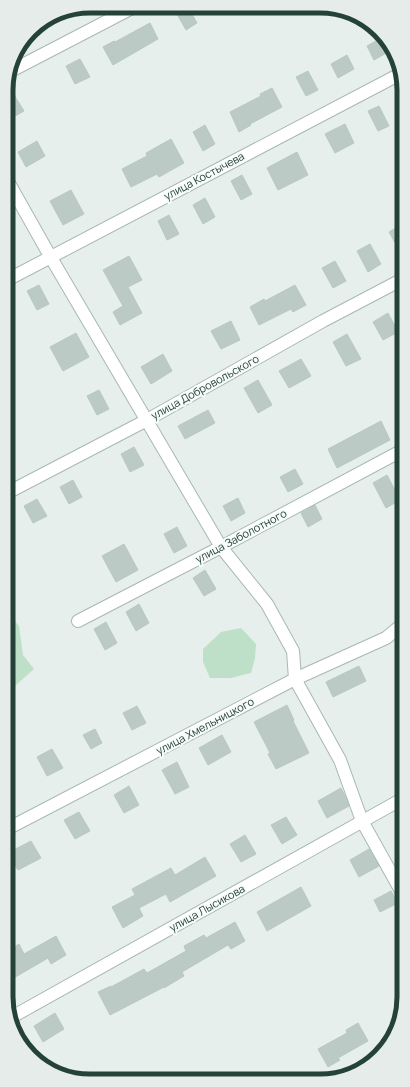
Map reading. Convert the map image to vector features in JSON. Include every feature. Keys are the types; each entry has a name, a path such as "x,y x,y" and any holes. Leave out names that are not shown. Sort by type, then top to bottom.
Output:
{"street":[{"path":"17,68 123,13"},
{"name":"улица Костычева","path":"13,276 395,76"},
{"path":"13,190 221,547 266,604 293,651 295,679 340,760 362,821 397,884"},
{"name":"улица Добровольского","path":"13,490 147,420 323,321 397,282"},
{"name":"улица Заболотного","path":"78,621 397,453"},
{"name":"улица Хмельницкого","path":"13,826 295,679 386,638 397,629"},
{"name":"улица Лысикова","path":"16,1015 397,802"}],"green space":[{"path":"13,618 19,626 23,655 34,669 13,688"},
{"path":"241,628 256,644 255,658 251,673 231,678 210,678 203,662 203,649 221,632"}],"building":[{"path":"176,13 191,13 197,23 186,30"},
{"path":"150,23 158,39 113,65 103,47"},
{"path":"378,40 388,52 374,60 367,46"},
{"path":"347,55 354,69 338,78 331,64"},
{"path":"80,59 90,77 75,84 66,66"},
{"path":"308,71 318,90 306,96 296,77"},
{"path":"272,88 282,107 250,124 251,125 239,132 230,112 261,96 260,94"},
{"path":"13,96 24,111 13,117"},
{"path":"379,106 389,126 378,131 368,111"},
{"path":"345,124 354,143 335,153 325,134"},
{"path":"205,125 215,144 203,151 193,132"},
{"path":"171,139 184,163 159,177 157,174 131,187 122,169 147,156 146,153"},
{"path":"37,141 45,156 26,167 18,152"},
{"path":"297,152 308,175 278,190 267,168"},
{"path":"242,175 252,194 241,200 231,181"},
{"path":"71,190 84,214 63,225 50,201"},
{"path":"205,198 215,217 203,224 193,205"},
{"path":"169,215 179,234 167,240 158,221"},
{"path":"397,227 397,246 389,232"},
{"path":"370,244 381,264 368,272 357,251"},
{"path":"129,256 142,280 128,287 142,313 120,325 113,312 123,306 103,270"},
{"path":"335,261 346,281 333,288 322,268"},
{"path":"39,285 49,304 37,310 27,291"},
{"path":"295,285 306,305 293,312 291,309 259,325 250,307"},
{"path":"388,313 397,333 383,340 373,322"},
{"path":"231,321 240,340 221,349 211,331"},
{"path":"76,333 89,357 63,371 50,347"},
{"path":"347,334 361,359 346,366 333,342"},
{"path":"163,354 172,371 151,384 141,367"},
{"path":"301,359 311,376 289,388 279,371"},
{"path":"258,380 272,405 258,413 244,388"},
{"path":"99,390 109,409 97,415 87,396"},
{"path":"208,410 215,423 185,439 178,426"},
{"path":"381,421 390,440 337,468 328,449"},
{"path":"134,447 144,465 130,472 121,454"},
{"path":"295,469 303,484 288,492 280,477"},
{"path":"387,475 397,494 397,502 386,508 373,483"},
{"path":"73,480 82,497 69,504 60,487"},
{"path":"238,498 245,513 231,521 223,506"},
{"path":"37,499 47,516 33,523 24,506"},
{"path":"315,505 322,519 308,527 301,513"},
{"path":"177,527 187,546 174,553 164,534"},
{"path":"124,544 138,570 116,582 102,556"},
{"path":"205,570 216,589 204,596 193,578"},
{"path":"139,604 149,623 136,631 126,612"},
{"path":"106,622 117,643 105,650 94,629"},
{"path":"359,666 366,681 333,697 326,682"},
{"path":"287,705 294,720 293,721 309,753 276,769 268,754 270,753 254,722"},
{"path":"137,706 146,723 132,730 123,713"},
{"path":"95,729 102,743 91,749 83,735"},
{"path":"222,735 231,752 208,765 199,748"},
{"path":"52,749 63,768 47,776 37,757"},
{"path":"177,762 189,787 175,794 162,770"},
{"path":"129,786 139,805 124,813 114,795"},
{"path":"341,788 349,806 327,818 318,801"},
{"path":"79,812 90,831 75,839 64,820"},
{"path":"286,817 297,835 282,844 271,825"},
{"path":"245,835 256,854 241,862 230,844"},
{"path":"31,841 41,858 18,870 13,862 13,850"},
{"path":"369,849 379,866 359,877 350,860"},
{"path":"205,857 216,876 170,902 166,894 139,908 143,916 123,928 112,907 135,895 132,889 171,868 175,875"},
{"path":"301,887 311,906 267,931 257,912"},
{"path":"391,891 397,904 380,912 374,900"},
{"path":"235,922 245,941 231,949 228,945 182,972 184,976 164,988 110,1015 98,992 111,987 144,969 147,973 186,951 184,946 204,935 206,938"},
{"path":"56,936 66,955 51,964 48,958 13,978 13,948 19,944 24,954"},
{"path":"55,1013 64,1029 43,1042 34,1026"},
{"path":"358,1023 368,1041 338,1058 340,1060 328,1067 318,1049 347,1033 346,1030"}]}
